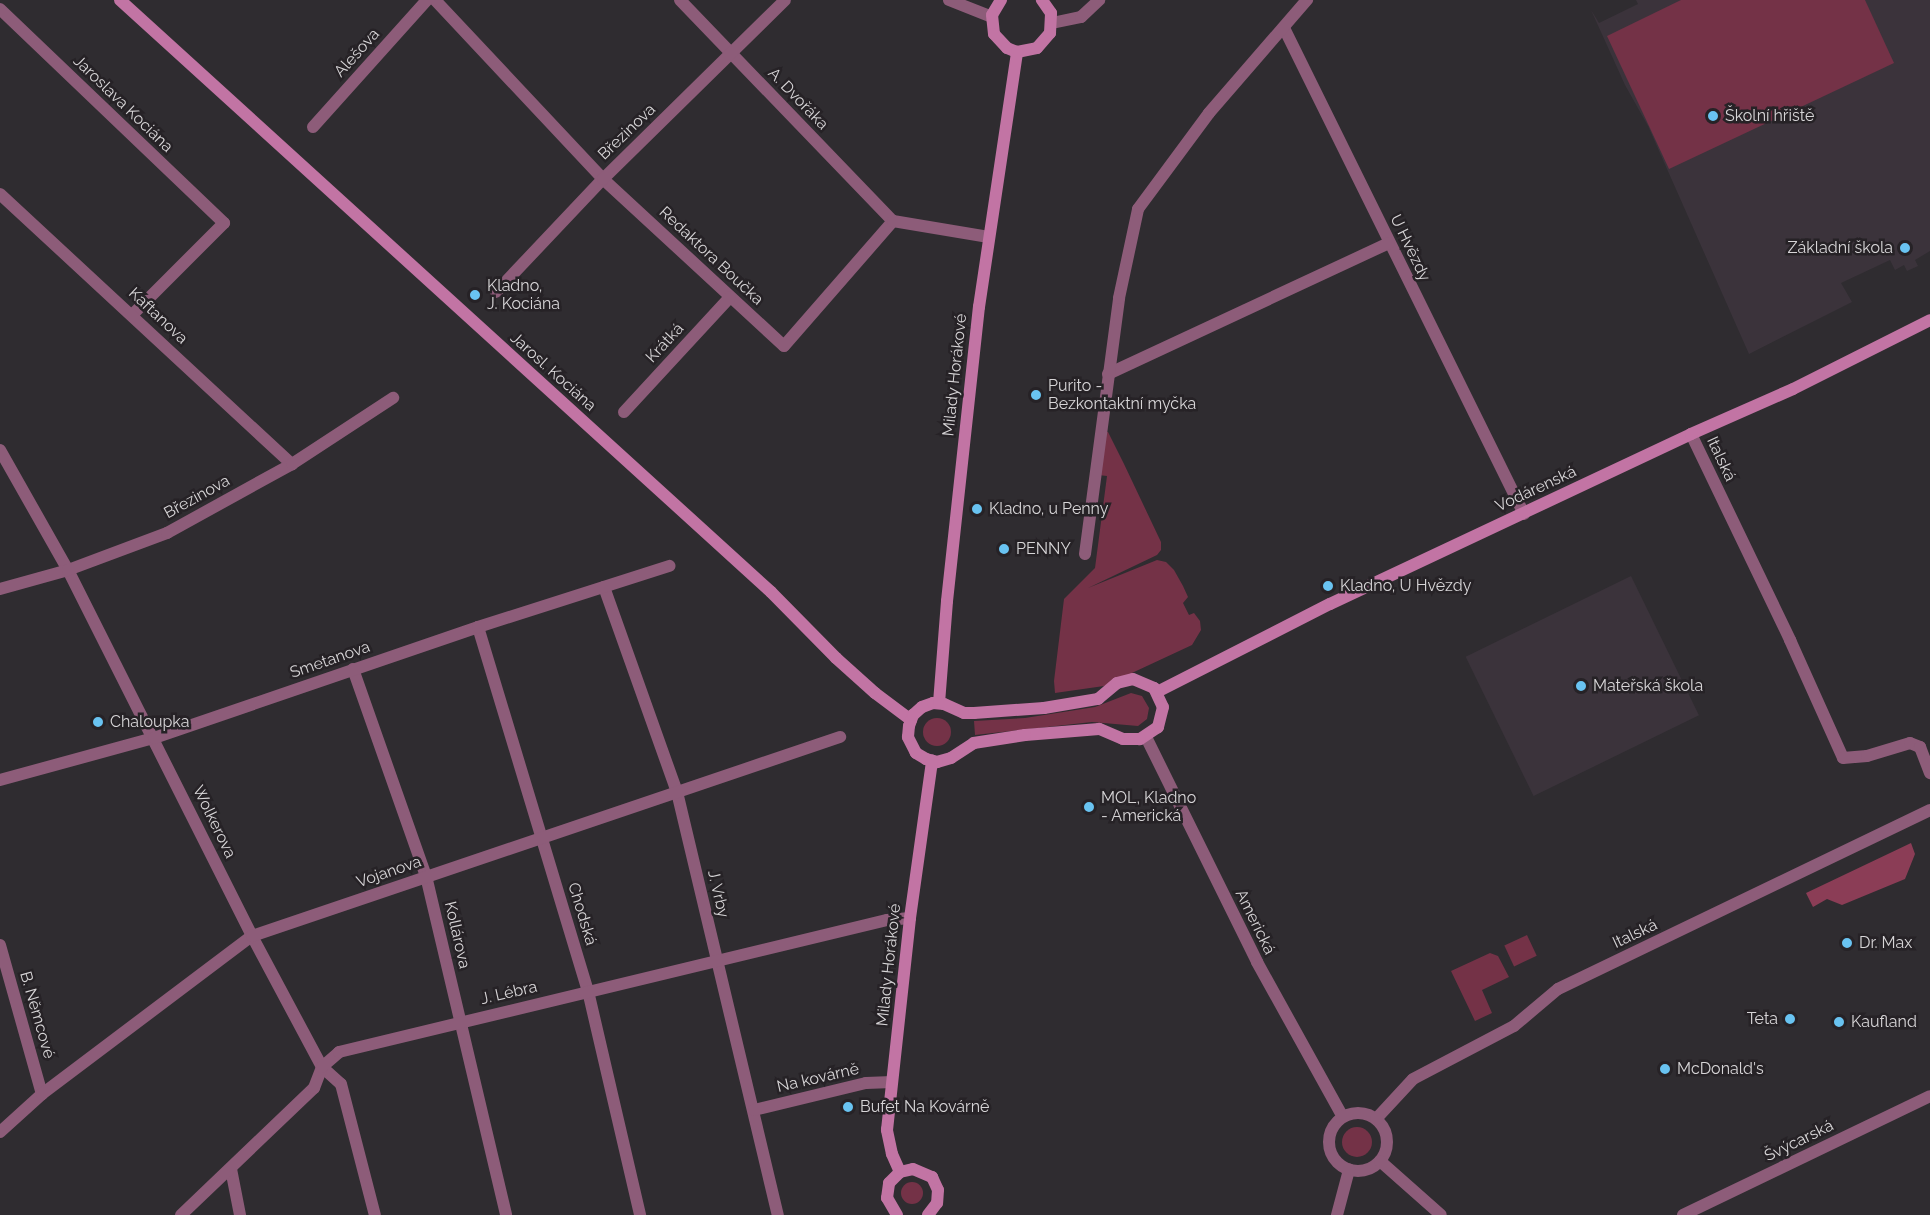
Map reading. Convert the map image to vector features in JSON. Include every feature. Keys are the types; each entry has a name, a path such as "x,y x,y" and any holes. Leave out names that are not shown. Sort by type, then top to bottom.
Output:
{"main road":[{"name":"Jarosl. Kociána","path":"120,0 763,585 836,658 875,693 911,720"},
{"path":"1001,0 992,18 994,34 999,43 1017,52 1037,48 1050,33 1051,13 1042,0"},
{"name":"Milady Horákové","path":"939,703 950,578 989,237 1017,52"},
{"name":"Vodárenská","path":"1157,692 1330,604 1691,434 1793,389 1930,320"},
{"path":"1128,680 1144,682 1157,692 1162,702 1162,718 1158,727 1146,737 1129,740 1099,729 1025,735 974,743 947,760 932,761 921,757 908,738 911,720 922,707 939,703 964,713 1044,708 1098,699 1117,683 1128,680"},
{"name":"Milady Horákové","path":"900,1172 892,1154 886,1130 910,918 932,761"},
{"path":"893,1214 886,1197 894,1177 900,1172 920,1170 932,1177 938,1197 933,1213"}],"street":[{"name":"Alešova","path":"313,128 427,0"},
{"name":"Redaktora Boučka","path":"435,0 603,179 784,346 893,221"},
{"name":"A. Dvořáka","path":"680,0 893,221"},
{"name":"Březinova","path":"496,292 603,179 785,0"},
{"path":"949,0 992,18"},
{"path":"1052,23 1081,17 1099,0"},
{"path":"1084,554 1119,298 1138,209 1203,121 1307,0"},
{"name":"Jaroslava Kociána","path":"0,9 224,223 132,315"},
{"name":"U Hvězdy","path":"1284,28 1524,514"},
{"name":"Kaftanova","path":"0,194 292,464"},
{"path":"893,221 989,237"},
{"path":"1108,374 1389,243"},
{"name":"Krátká","path":"624,412 730,297"},
{"name":"Březinova","path":"0,589 68,570 167,533 292,464 393,398"},
{"name":"Italská","path":"1691,434 1790,640 1843,758 1867,756 1910,743 1920,747 1930,773"},
{"name":"Wolkerova","path":"0,450 68,570 252,936 322,1067 341,1084 375,1215"},
{"name":"Smetanova","path":"0,780 154,738 478,627 669,566"},
{"name":"J. Vrby","path":"604,588 677,792 778,1215"},
{"name":"Chodská","path":"478,627 588,991 640,1215"},
{"name":"Kollárova","path":"353,669 426,876 506,1215"},
{"name":"Americká","path":"1146,737 1257,962 1342,1117"},
{"name":"Vojanova","path":"0,1132 42,1094 252,936 840,738"},
{"name":"Italská","path":"1376,1119 1413,1079 1514,1026 1558,989 1929,812"},
{"name":"J. Lébra","path":"181,1215 314,1088 322,1067 339,1052 886,920 910,918"},
{"name":"B. Němcové","path":"0,945 42,1094"},
{"name":"Na kovárně","path":"754,1110 866,1083 891,1082"},
{"name":"Švýcarská","path":"1685,1213 1930,1096"},
{"path":"1357,1112 1376,1119 1387,1137 1387,1147 1380,1161 1366,1170 1349,1170 1335,1160 1329,1145 1332,1129 1342,1117 1357,1112"},
{"path":"1380,1161 1441,1215"},
{"path":"231,1169 240,1215"},
{"path":"1336,1215 1349,1170"}],"shaded area":[{"path":"1636,0 1930,0 1930,251 1915,260 1918,266 1907,271 1904,265 1895,270 1890,260 1841,283 1852,302 1749,354 1648,126 1625,85 1591,10 1599,23 1638,4"},
{"name":"Školní hřiště","path":"1681,0 1865,0 1894,63 1669,169 1607,36"},
{"path":"1104,432 1108,432 1124,464 1161,542 1161,550 1157,555 1088,588 1157,560 1166,562 1174,570 1183,586 1188,597 1183,603 1189,615 1194,613 1200,621 1201,630 1192,645 1104,686 1055,693 1054,681 1064,599 1095,568 1107,476 1098,475"},
{"name":"Mateřská škola","path":"1631,576 1699,715 1534,796 1466,657"},
{"path":"1131,693 1142,696 1149,708 1147,719 1138,726 1092,722 975,735 974,721 1025,718 1095,707"},
{"path":"937,718 947,722 951,732 947,742 937,746 927,742 923,732 927,722"},
{"path":"1911,843 1915,854 1905,879 1842,905 1827,899 1813,907 1806,893"},
{"path":"1527,935 1537,956 1514,966 1504,946"},
{"path":"1490,953 1498,956 1509,977 1482,990 1492,1013 1475,1021 1451,971"},
{"path":"1357,1127 1363,1128 1371,1136 1371,1148 1363,1156 1357,1157 1351,1156 1343,1148 1342,1142 1343,1136 1351,1128"},
{"path":"908,1182 916,1182 923,1189 923,1197 916,1204 908,1204 901,1197 901,1189"}],"place":[{"name":"Školní hřiště","path":"1713,116"},
{"name":"Základní škola","path":"1905,248"},
{"name":"Kladno, J. Kociána","path":"475,295"},
{"name":"Purito - Bezkontaktní myčka","path":"1036,395"},
{"name":"Kladno, u Penny","path":"977,509"},
{"name":"PENNY","path":"1004,549"},
{"name":"Kladno, U Hvězdy","path":"1328,586"},
{"name":"Mateřská škola","path":"1581,686"},
{"name":"Chaloupka","path":"98,722"},
{"name":"MOL, Kladno - Americká","path":"1089,807"},
{"name":"Dr. Max","path":"1847,943"},
{"name":"Teta","path":"1790,1019"},
{"name":"Kaufland","path":"1839,1022"},
{"name":"McDonald's","path":"1665,1069"},
{"name":"Bufet Na Kovárně","path":"848,1107"}]}
